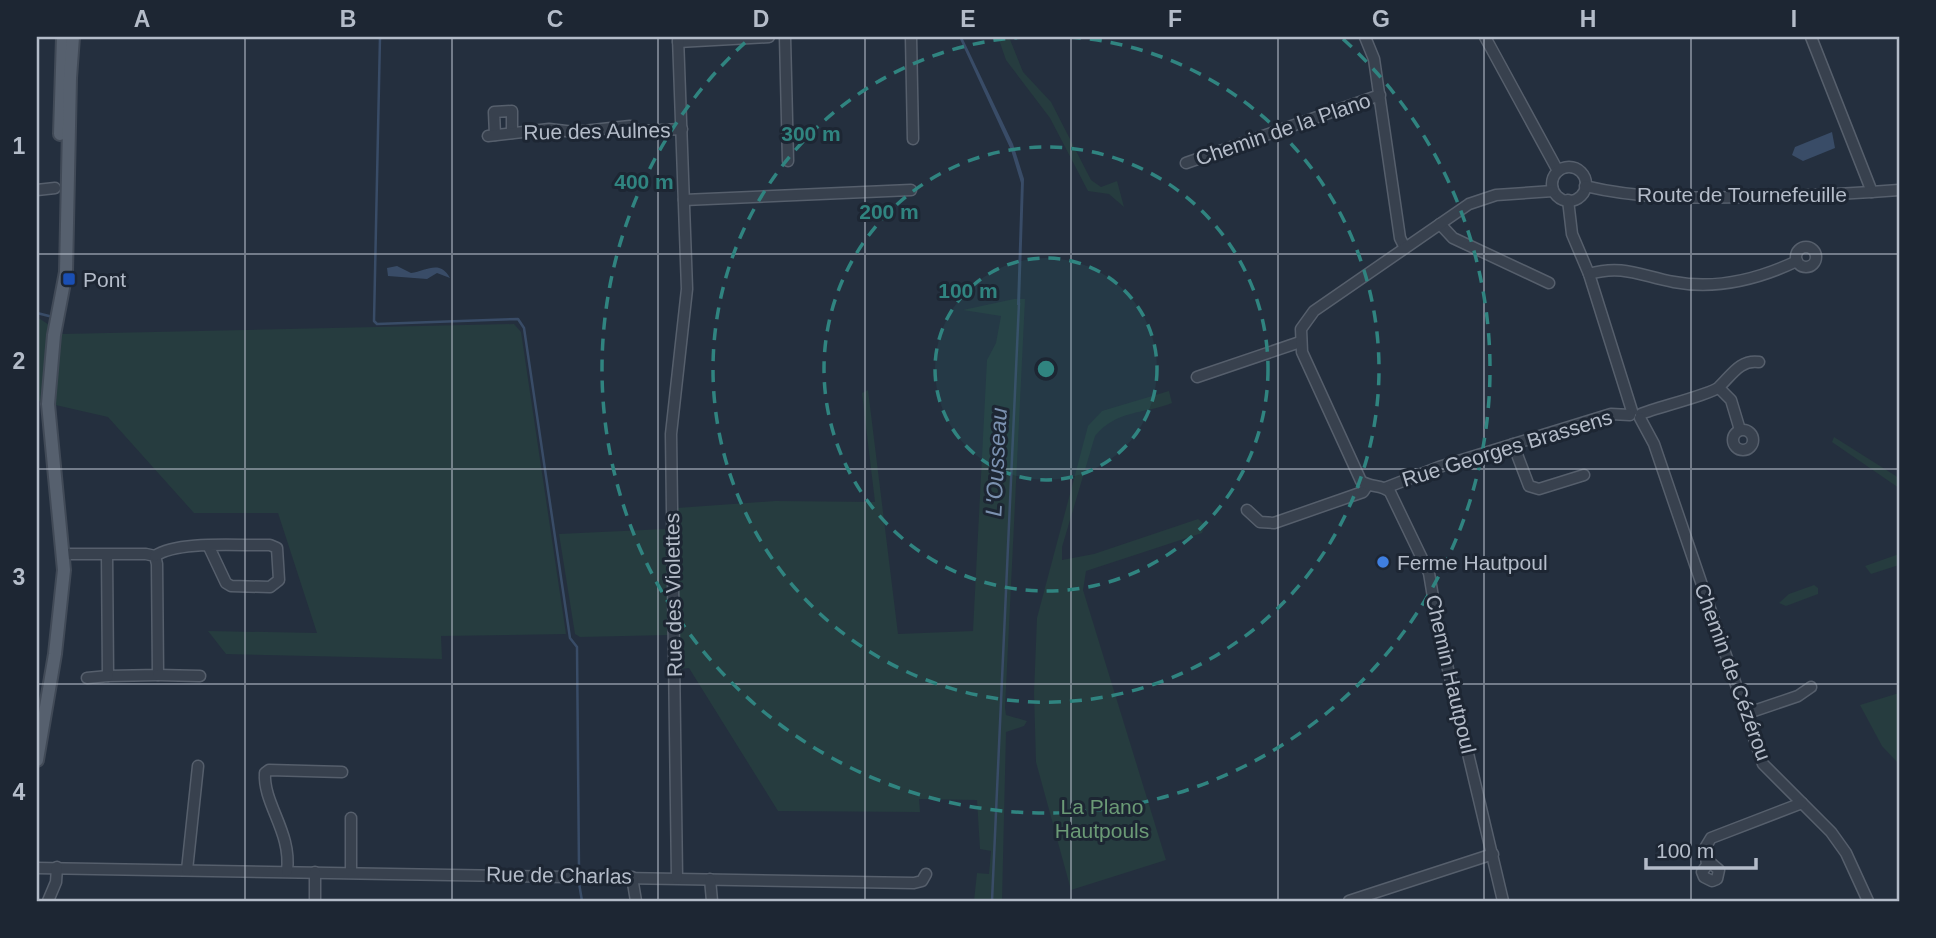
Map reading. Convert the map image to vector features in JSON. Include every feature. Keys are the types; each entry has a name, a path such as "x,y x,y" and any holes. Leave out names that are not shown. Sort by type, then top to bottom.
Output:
{"main road":[{"path":"59,303 63,37"},
{"path":"37,760 55,654 64,555 48,404 65,272 69,78 73,37"}],"street":[{"path":"678,39 769,37"},
{"path":"785,37 788,161"},
{"path":"911,37 913,139"},
{"path":"1365,37 1374,59 1401,238 1405,248"},
{"path":"1485,37 1558,171"},
{"path":"1811,37 1872,192"},
{"name":"Rue des Violettes","path":"677,878 671,434 687,313 678,39"},
{"name":"Chemin de la Plano","path":"1186,163 1380,95"},
{"name":"Rue des Aulnes","path":"512,133 512,111 494,112 492,135 512,133 549,128 607,130 630,126 639,131 682,129"},
{"path":"1385,488 1367,486 1354,467 1300,342 1301,329 1314,311 1440,224 1487,196 1553,191 1568,200 1579,197 1586,186 1584,177 1577,169 1569,167 1558,171 1552,181 1553,191"},
{"name":"Route de Tournefeuille","path":"1586,186 1629,195 1666,198 1899,190"},
{"path":"37,190 54,188"},
{"path":"684,201 911,190"},
{"name":"Chemin de Cézérou","path":"1568,200 1572,234 1589,274 1636,414 1654,444 1765,767 1831,832 1846,853 1868,901"},
{"path":"1440,224 1453,238 1549,283"},
{"path":"1589,274 1617,268 1677,283 1706,285 1751,279 1797,261"},
{"path":"1197,377 1300,342"},
{"path":"1740,430 1731,400 1719,388 1746,362 1759,362"},
{"name":"Rue Georges Brassens","path":"1385,488 1513,444 1615,413 1636,414 1719,388"},
{"path":"1513,444 1530,486 1539,489 1584,475"},
{"path":"1247,510 1260,522 1274,523 1363,492 1367,486"},
{"name":"Chemin Hautpoul","path":"1385,488 1400,510 1429,573 1438,627 1503,901"},
{"path":"64,555 155,556 170,549 209,547 270,545 277,548 279,580 270,587 231,586 226,583 209,547"},
{"path":"107,554 108,676"},
{"path":"155,556 158,565 158,675"},
{"path":"87,678 200,676"},
{"path":"1745,714 1798,696 1811,687"},
{"path":"187,870 198,766"},
{"path":"288,871 289,855 285,835 265,773 269,770 342,772"},
{"path":"1707,865 1705,848 1711,838 1802,803"},
{"path":"351,818 351,872"},
{"path":"1349,901 1493,854"},
{"path":"48,901 56,882 57,867"},
{"name":"Rue de Charlas","path":"37,868 914,883 922,881 926,874"},
{"path":"315,872 315,901"},
{"path":"632,877 636,901"},
{"path":"710,880 712,901"}],"green space":[{"path":"998,37 1009,37 1023,72 1051,102 1091,180 1101,187 1117,181 1124,207 1109,194 1088,191 1050,118 1006,60"},
{"path":"1025,299 1005,708 1006,715 1027,721 1024,726 1006,732 1002,901 974,901 977,873 989,874 991,851 980,849 977,800 919,799 920,812 778,811 689,668 679,669 677,508 775,501 875,502 862,393 868,390 898,634 973,631 987,360 996,343 1001,316 963,310"},
{"path":"37,317 63,334 514,324 521,332 566,634 441,636 442,659 226,654 208,631 317,633 278,513 194,513 108,417 38,401 37,425"},
{"name":"La Plano Hautpouls","path":"1169,391 1172,403 1121,417 1095,436 1062,547 1062,560 1094,554 1198,519 1205,525 1202,533 1086,571 1083,590 1166,860 1071,890 1036,762 1034,693 1037,618 1088,426 1102,411"},
{"path":"1834,437 1899,478 1899,488 1832,442"},
{"path":"665,529 669,635 580,637 575,634 559,534"},
{"path":"1899,554 1899,565 1871,574 1865,566"},
{"path":"1814,585 1818,588 1818,594 1786,606 1779,603 1789,594"},
{"path":"1899,693 1899,764 1882,746 1860,705"}],"water":[{"path":"959,37 962,37 1013,144 1024,179 1020,305 1017,305 1021,183 1011,150"},
{"path":"1832,132 1835,148 1803,161 1792,155 1795,147"},
{"path":"397,266 411,273 432,268 442,269 450,278 437,273 427,279 388,276 387,268"}],"waterway":[{"path":"380,37 374,321 377,324 518,319 524,328 570,638 577,647 579,870"},
{"name":"L'Ousseau","path":"992,901 1019,303"},
{"path":"37,313 49,316"},
{"path":"579,883 582,901"}],"place":[{"name":"Pont","path":"69,279"},
{"name":"Ferme Hautpoul","path":"1383,562"}]}
